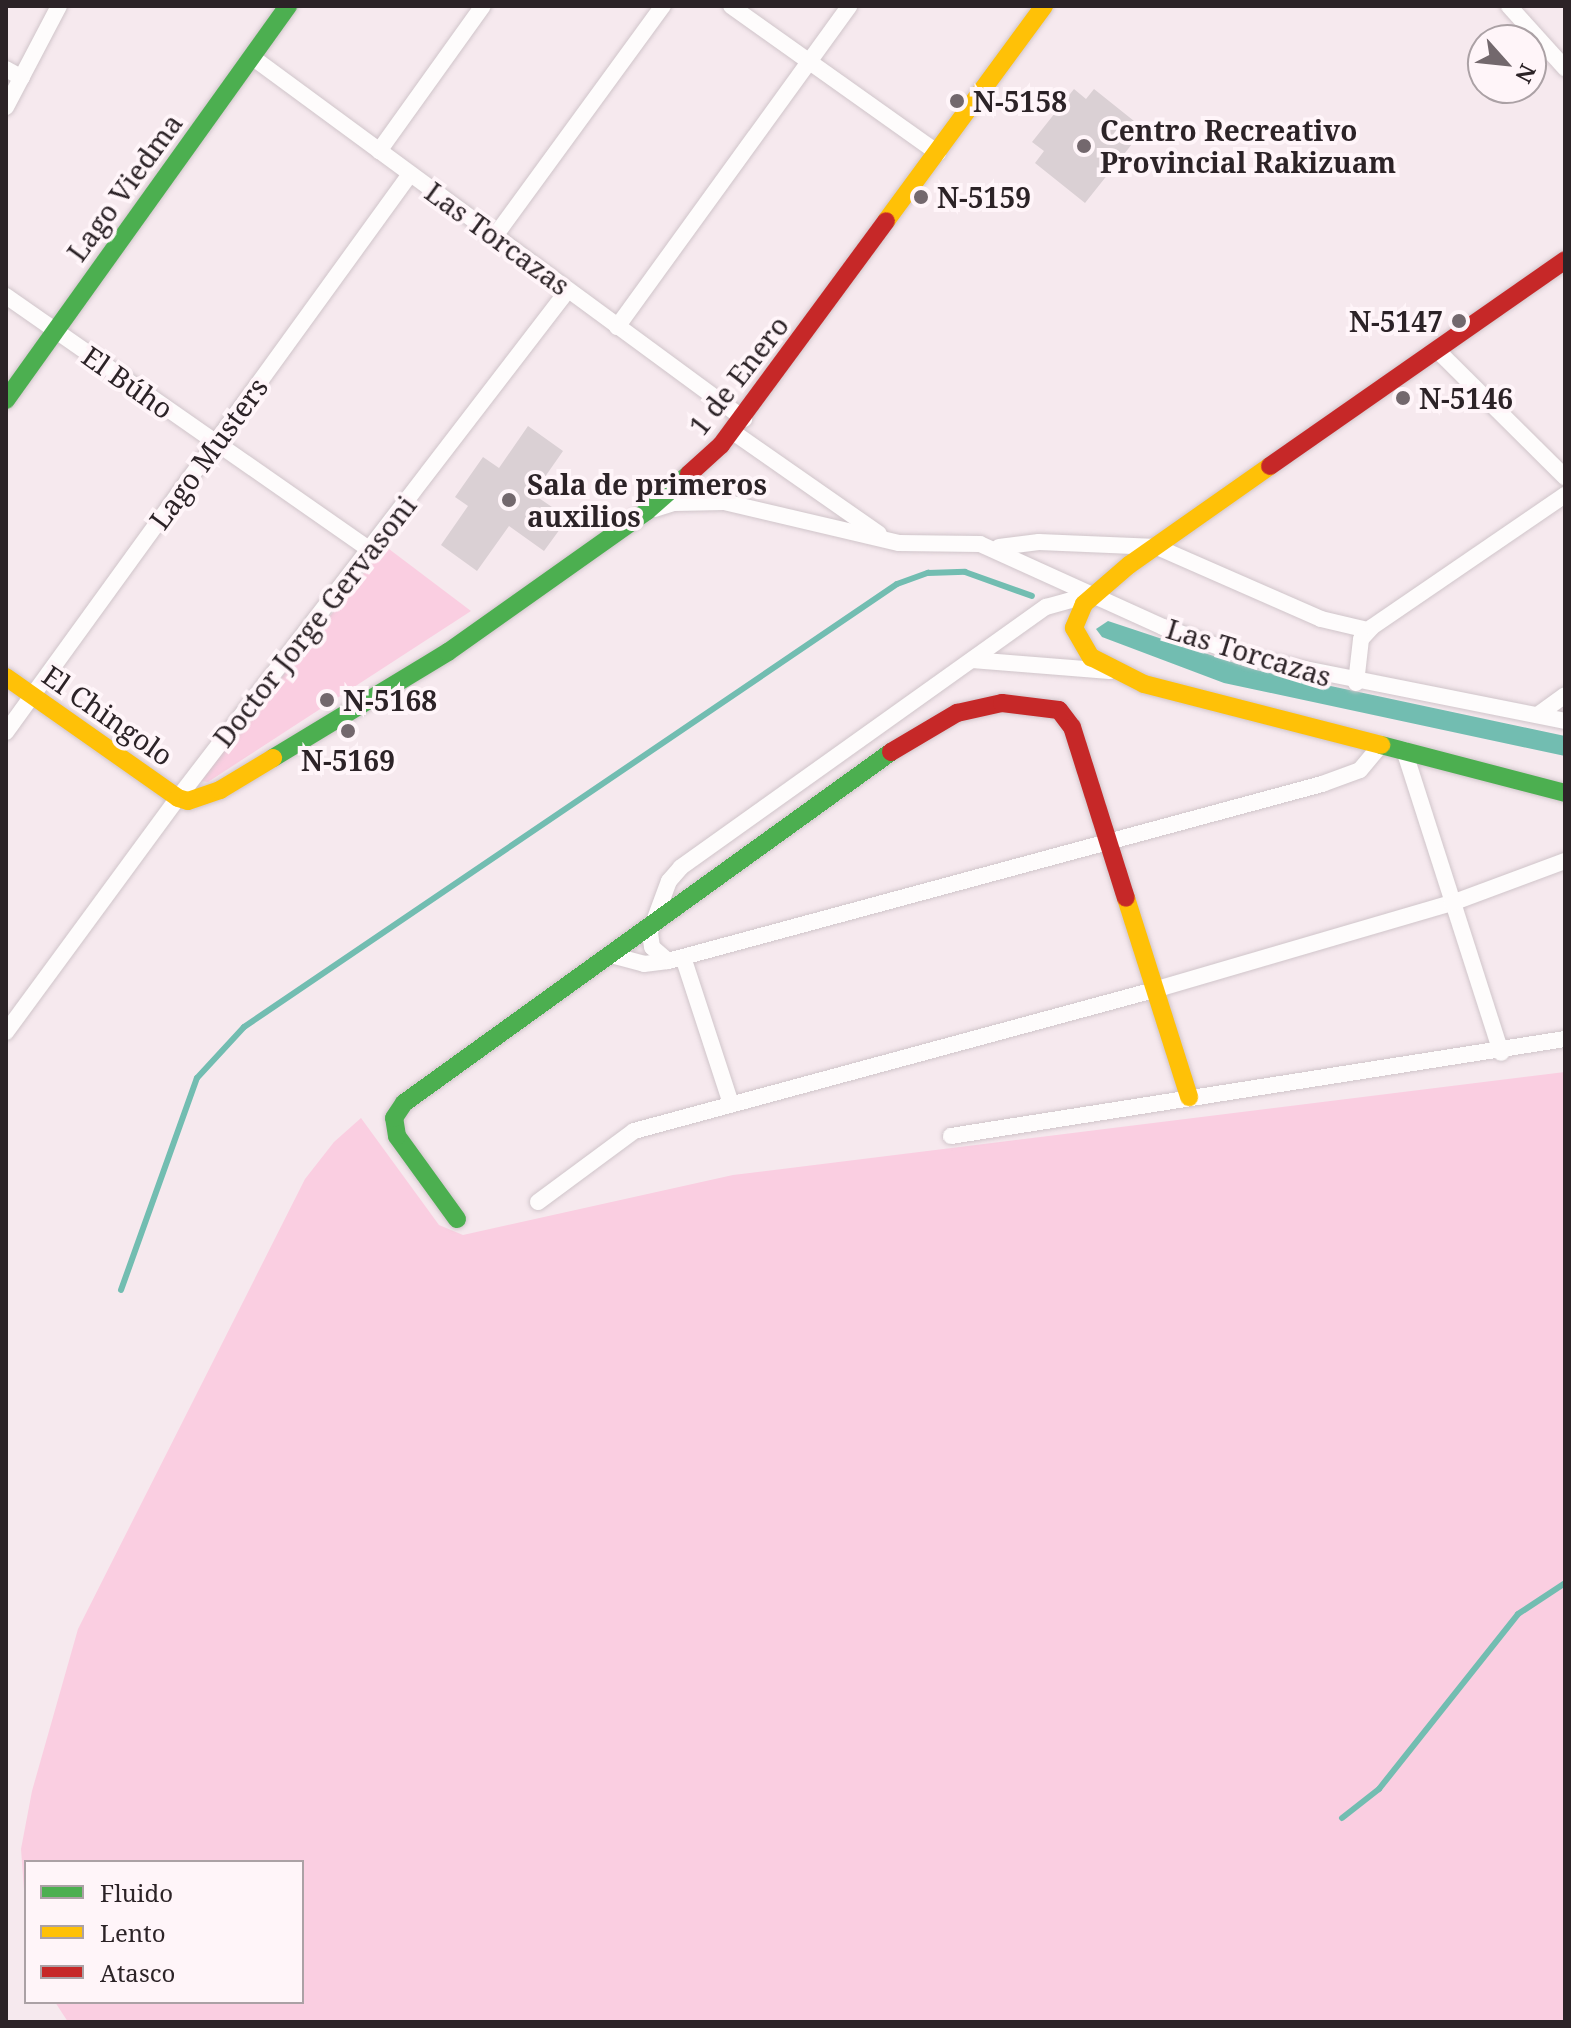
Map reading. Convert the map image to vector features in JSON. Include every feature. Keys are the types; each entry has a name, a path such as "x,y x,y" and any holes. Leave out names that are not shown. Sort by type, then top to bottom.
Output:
{"street":[{"path":"6,107 59,6"},
{"name":"Lago Viedma","path":"6,400 288,6"},
{"path":"379,151 483,6"},
{"path":"495,236 663,6"},
{"path":"731,6 938,153"},
{"path":"617,327 849,6"},
{"name":"1 de Enero","path":"178,798 210,795 448,652 647,511 738,425 1044,6"},
{"path":"1509,6 1565,68"},
{"name":"Las Torcazas","path":"252,57 617,327 851,517 899,543"},
{"path":"6,69 22,78"},
{"name":"Lago Musters","path":"6,732 410,174"},
{"path":"1565,260 1093,594 1078,611 1075,637 1091,657 1116,672 1175,693 1565,793"},
{"name":"Doctor Jorge Gervasoni","path":"6,1032 178,798 568,290"},
{"name":"El Búho","path":"6,296 369,549"},
{"path":"1438,351 1565,477"},
{"path":"1356,683 1361,639 1368,630 1565,495"},
{"name":"Las Torcazas","path":"647,511 674,503 724,502 899,543 996,548 1206,644 1356,683 1565,721"},
{"path":"996,548 1039,542 1157,547 1306,613 1368,630"},
{"path":"731,1104 676,959 652,947 652,925 669,881 681,867 1046,607 1093,594"},
{"path":"972,660 1116,672"},
{"name":"El Chingolo","path":"6,677 178,798"},
{"path":"1539,714 1565,695"},
{"path":"457,1219 397,1136 399,1110 915,735 957,713 991,705 1036,703 1067,717 1189,1097"},
{"path":"611,955 644,964 676,959 1336,781 1360,770 1382,744"},
{"path":"1404,750 1501,1053"},
{"path":"538,1202 634,1131 1154,990 1452,903 1565,861"},
{"path":"951,1136 1189,1097 1501,1053 1565,1039"}],"shaded area":[{"path":"385,546 471,611 208,782 200,781"},
{"path":"1108,621 1256,670 1565,736 1565,756 1224,683 1102,637 1096,629"},
{"path":"1565,1072 1565,2022 68,2022 56,2004 304,2004 304,1860 24,1860 24,1890 21,1849 32,1791 78,1629 305,1179 334,1142 361,1118 439,1225 463,1235 733,1175"}],"building":[{"name":"Centro Recreativo Provincial Rakizuam","path":"1074,89 1086,99 1094,89 1144,129 1085,203 1035,163 1044,151 1032,142"},
{"path":"528,426 563,451 533,494 568,518 544,551 509,526 477,571 441,545 468,506 455,497 483,457 499,468"}],"waterway":[{"path":"121,1290 197,1078 244,1027 897,584 928,573 965,572 1032,596"},
{"path":"1342,1818 1379,1789 1518,1614 1565,1583"}],"traffic: fast":[{"path":"6,400 288,6"},
{"path":"273,758 448,652 647,511 689,474"},
{"path":"1381,745 1565,793"},
{"path":"457,1219 397,1136 394,1118 404,1103 891,752"}],"traffic: slow":[{"path":"886,221 1044,6"},
{"path":"1270,466 1129,565 1084,604 1074,628 1091,657 1144,684 1381,745"},
{"path":"6,677 178,798 188,801 220,790 273,758"},
{"path":"1126,898 1189,1097"}],"traffic: jam":[{"path":"689,474 721,445 886,221"},
{"path":"1270,466 1565,260"},
{"path":"891,752 957,713 1002,703 1059,710 1072,727 1126,898"}],"place":[{"name":"N-5158","path":"957,101"},
{"name":"Centro Recreativo Provincial Rakizuam","path":"1084,146"},
{"name":"N-5159","path":"921,197"},
{"name":"N-5147","path":"1459,321"},
{"name":"N-5146","path":"1403,398"},
{"name":"Sala de primeros auxilios","path":"509,500"},
{"name":"N-5168","path":"327,700"},
{"name":"N-5169","path":"348,731"}]}
